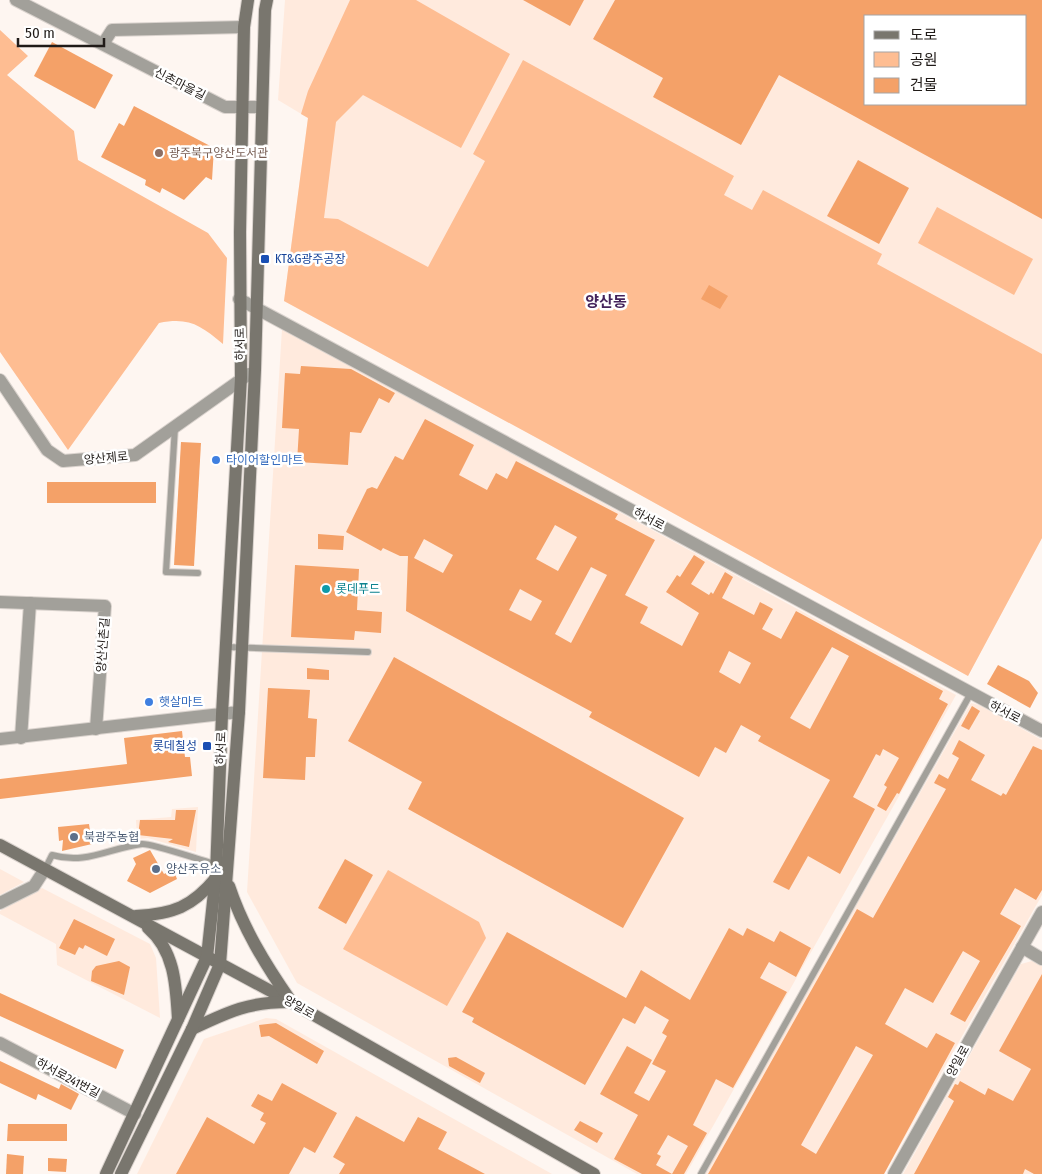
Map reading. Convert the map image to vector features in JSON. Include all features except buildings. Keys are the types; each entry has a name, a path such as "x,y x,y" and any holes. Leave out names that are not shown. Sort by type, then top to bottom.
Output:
{"main road":[{"name":"하서로","path":"121,1174 192,1029 220,964 221,879 216,864 222,714 241,378 239,299 242,108 244,27 248,0"},
{"name":"하서로","path":"106,1174 207,957 221,879 239,712 255,370 265,10 267,0"},
{"name":"양일로","path":"0,845 135,916 291,1002 594,1174"},
{"path":"135,916 170,913 183,907 221,879 266,965 291,1002"},
{"path":"135,916 157,935 173,968 178,1022"},
{"path":"192,1029 234,1009 263,1002 291,1002"}],"street":[{"name":"신촌마을길","path":"16,0 226,107 262,106"},
{"path":"103,44 112,30 244,27"},
{"name":"하서로","path":"239,299 1042,731"},
{"name":"양산제로","path":"0,380 47,450 64,462 135,455 241,378 255,370"},
{"name":"양산신촌길","path":"0,602 105,606 96,729"},
{"path":"17,739 30,603"},
{"path":"0,740 239,712"},
{"path":"0,750 17,739"},
{"path":"0,903 34,886 45,869"},
{"name":"양일로","path":"894,1174 1042,912"},
{"path":"1022,947 1042,959"},
{"name":"하서로241번길","path":"0,1043 135,1114"}],"lane":[{"path":"175,426 166,572 198,573"},
{"path":"226,647 368,652"},
{"path":"701,1174 971,693"},
{"path":"45,869 52,855 67,859 98,856 144,843 216,864"}],"shaded area":[{"path":"285,0 1042,0 1042,538 968,676 548,444 284,301 308,118 278,100"},
{"path":"282,329 956,695 686,1174 637,1174 297,983 247,892"},
{"path":"971,703 979,705 1042,740 1042,895 884,1174 704,1174"},
{"path":"198,807 196,852 148,838 137,839 136,820 171,817 172,809"},
{"path":"0,869 24,882 0,895"},
{"path":"42,888 150,944 156,958 160,1018 57,965 56,944 0,914 0,911"},
{"path":"1032,961 1042,966 1042,1174 903,1174 1021,964"},
{"path":"266,1018 276,1019 552,1174 137,1174 204,1039"}],"green space":[{"path":"350,0 416,0 510,54 461,148 363,95 336,122 324,218 338,219 428,267 485,161 473,154 523,60 734,176 724,195 752,210 763,190 882,254 877,264 1042,354 1042,538 968,676 548,444 284,301 308,118 301,114 308,91"},
{"path":"0,30 28,56 7,75 74,131 78,160 208,233 227,258 223,344 201,327 194,324 178,321 159,323 68,450 0,352"},
{"path":"937,207 1033,259 1014,295 918,243"},
{"path":"388,870 479,922 486,938 447,1006 343,949"}],"place":[{"name":"광주북구양산도서관","path":"159,153"},
{"name":"KT&G광주공장","path":"265,259"},
{"name":"타이어할인마트","path":"216,460"},
{"name":"롯데푸드","path":"326,589"},
{"name":"햇살마트","path":"149,702"},
{"name":"롯데칠성","path":"207,746"},
{"name":"북광주농협","path":"74,837"},
{"name":"양산주유소","path":"156,869"}],"district":[{"name":"양산동","path":"606,302"}]}
